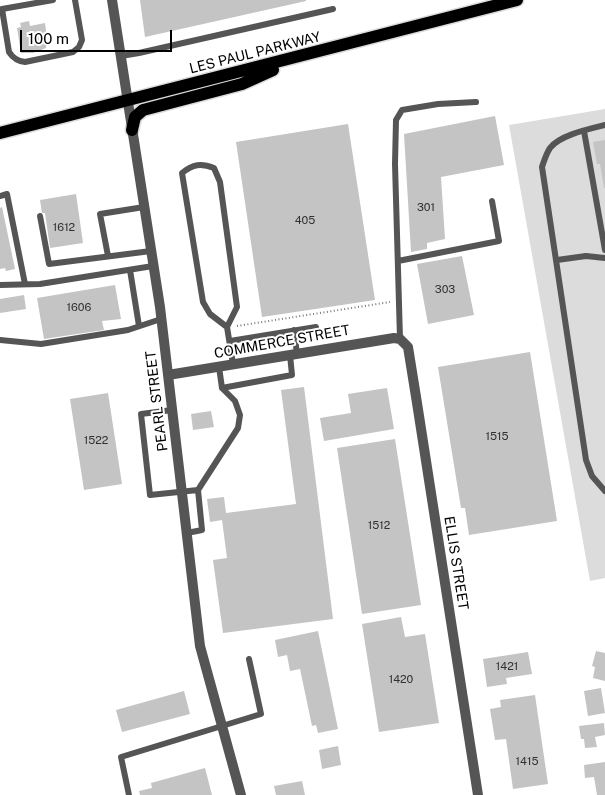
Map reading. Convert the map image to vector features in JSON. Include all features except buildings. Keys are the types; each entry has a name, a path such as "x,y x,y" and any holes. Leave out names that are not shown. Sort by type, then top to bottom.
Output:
{"main road":[{"name":"LES PAUL PARKWAY","path":"0,133 517,0"},
{"path":"132,130 136,117 143,110 242,84 307,55"}],"street":[{"name":"PEARL STREET","path":"112,0 161,319 200,646 240,795"},
{"name":"COMMERCE STREET","path":"168,375 394,338 400,339"},
{"name":"ELLIS STREET","path":"400,339 408,347 478,795"}],"lane":[{"path":"53,0 2,9 9,52 19,61 25,62 73,52 79,48 82,40 75,0"},
{"path":"121,56 333,9"},
{"path":"400,339 395,164 396,120 402,110 438,104 476,102"},
{"path":"605,125 562,138 554,143 549,149 542,167 558,260 586,460 592,476 605,491"},
{"path":"584,131 605,250"},
{"path":"227,327 210,314 203,302 182,173 190,166 202,164 214,168 220,182 237,307 227,327 234,364"},
{"path":"0,196 7,194 24,284"},
{"path":"398,261 499,241 492,201"},
{"path":"108,256 100,214 144,207"},
{"path":"40,216 49,264 151,250"},
{"path":"558,260 586,256 605,258"},
{"path":"0,284 40,284 153,266"},
{"path":"130,270 140,326"},
{"path":"0,340 40,344 128,330 161,319"},
{"path":"230,341 316,327"},
{"path":"222,388 292,375 294,330"},
{"path":"186,533 202,530 198,490 238,428 240,415 235,402 222,388 218,367"},
{"path":"172,410 141,414 150,495 198,490"},
{"path":"129,795 120,757 261,714 250,660"}],"path":[{"path":"227,327 383,303"}],"shaded area":[{"path":"605,109 605,578 590,581 509,125"}]}
